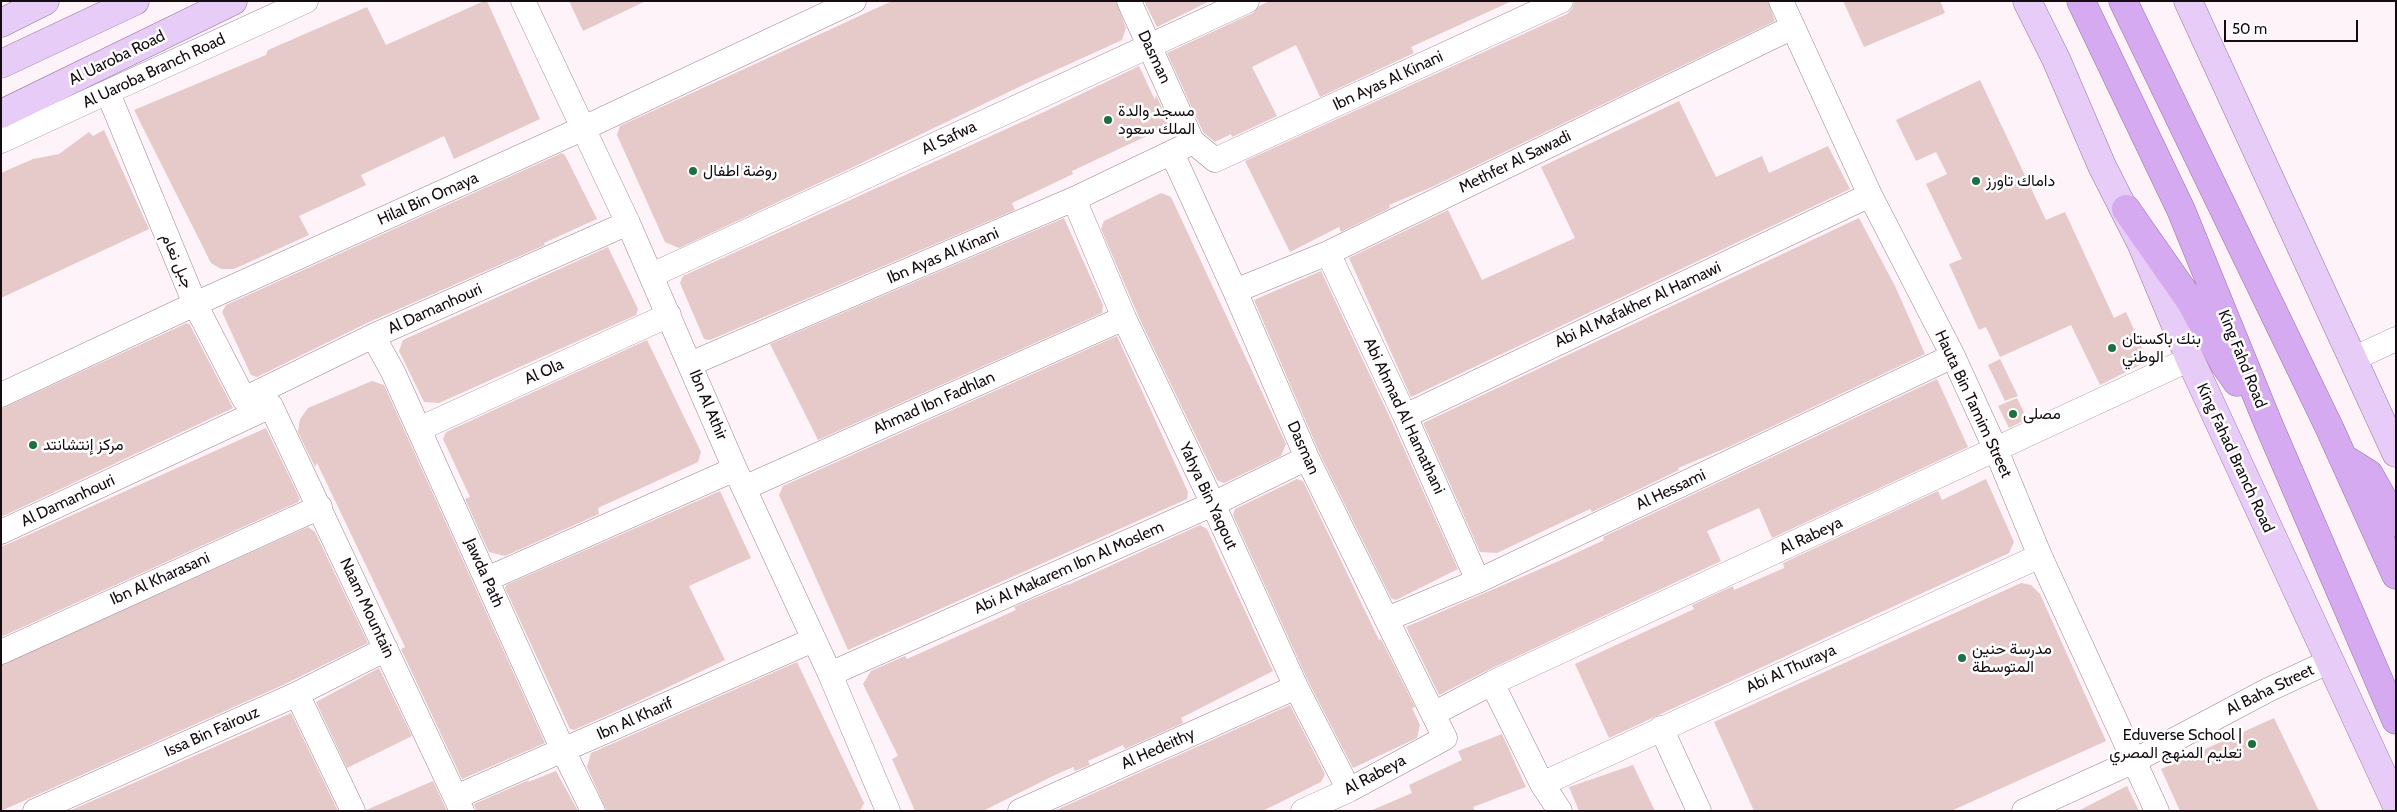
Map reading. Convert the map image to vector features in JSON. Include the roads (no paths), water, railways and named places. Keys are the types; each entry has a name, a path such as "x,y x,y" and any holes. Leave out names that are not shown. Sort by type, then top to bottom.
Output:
{"highway":[{"name":"King Fahd Road","path":"2081,1 2181,210 2268,423 2396,720"},
{"path":"2123,1 2342,457 2396,575"},
{"path":"2126,209 2191,302 2225,365 2268,423"},
{"path":"2342,457 2369,474 2396,522"}],"main road":[{"path":"1,23 46,1"},
{"path":"1,64 135,1"},
{"name":"Al Uaroba Road","path":"1,114 233,1"},
{"name":"King Fahad Branch Road","path":"2027,1 2056,59 2102,166 2126,209 2162,288 2190,359 2328,662 2396,804"},
{"path":"2191,2 2396,453"}],"street":[{"name":"Al Uaroba Branch Road","path":"1,141 306,1"},
{"name":"Ibn Al Athir","path":"523,1 652,275 739,478 830,674 888,811"},
{"name":"Hilal Bin Omaya","path":"1,395 195,304 584,128 854,1"},
{"name":"Dasman","path":"1129,1 1192,141 1215,160"},
{"name":"Al Safwa","path":"652,275 1247,1"},
{"name":"Ibn Ayas Al Kinani","path":"1215,160 1561,1"},
{"name":"Hauta Bin Tamim Street","path":"1781,1 1870,194 1953,356 1996,450 2040,556 2157,811"},
{"name":"Methfer Al Sawadi","path":"1235,291 1328,253 1793,27"},
{"name":"جبل نعام","path":"108,93 195,304 244,399"},
{"name":"Ibn Ayas Al Kinani","path":"690,364 1074,199 1172,153 1192,141"},
{"name":"Dasman","path":"1172,153 1235,291 1307,458 1446,738"},
{"name":"Abi Al Mafakher Al Hamawi","path":"1405,416 1870,194"},
{"name":"Yahya Bin Yaqout","path":"1074,199 1124,318 1213,504 1296,687 1349,790"},
{"name":"Al Damanhouri","path":"244,399 373,336 628,223"},
{"name":"Abi Ahmad Al Hamathani","path":"1328,253 1405,416 1478,581"},
{"name":"Al Ola","path":"419,429 669,316"},
{"name":"Ahmad Ibn Fadhlan","path":"487,579 739,478 1124,318"},
{"name":"Jawda Path","path":"373,336 394,372 563,750 593,811"},
{"path":"2353,358 2396,339"},
{"name":"Al Hessami","path":"1387,619 1478,581 1953,356"},
{"name":"Al Rabeya","path":"1433,714 1492,683 2190,359"},
{"path":"244,399 271,406"},
{"name":"Al Damanhouri","path":"1,532 271,406"},
{"name":"Naam Mountain","path":"271,406 459,804"},
{"name":"Abi Al Makarem Ibn Al Moslem","path":"830,674 1213,504 1307,458"},
{"name":"Ibn Al Kharasani","path":"1,652 320,507"},
{"name":"Abi Al Thuraya","path":"1542,784 2040,556"},
{"name":"Ibn Al Kharif","path":"459,804 563,750 813,640"},
{"name":"Issa Bin Fairouz","path":"35,811 297,694 386,648"},
{"name":"Al Baha Street","path":"2024,811 2134,760 2268,690 2328,662"},
{"path":"1492,683 1542,784 1557,810"},
{"name":"Al Hedeithy","path":"1020,811 1296,687"},
{"path":"297,694 353,811"},
{"path":"1661,728 1699,811"},
{"name":"Al Rabeya","path":"1303,811 1349,790 1446,738"}],"place":[{"name":"مسجد والدة الملك سعود","path":"1108,120"},
{"name":"روضة اطفال","path":"693,171"},
{"name":"داماك تاورز","path":"1976,181"},
{"name":"بنك باكستان الوطني","path":"2112,348"},
{"name":"مصلى","path":"2013,414"},
{"name":"مركز إنتشانتد","path":"33,445"},
{"name":"مدرسة حنين المتوسطة","path":"1962,658"},
{"name":"Eduverse School | تعليم المنهج المصري","path":"2252,744"}]}
